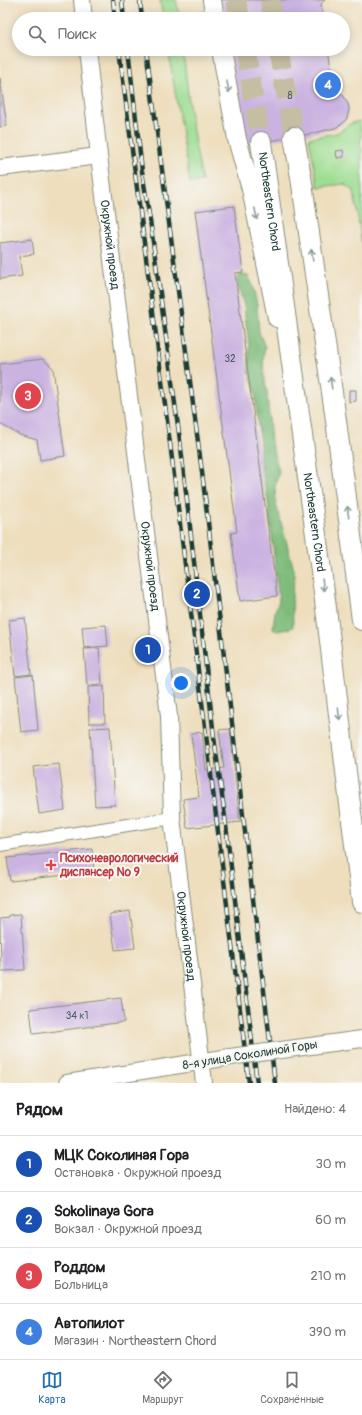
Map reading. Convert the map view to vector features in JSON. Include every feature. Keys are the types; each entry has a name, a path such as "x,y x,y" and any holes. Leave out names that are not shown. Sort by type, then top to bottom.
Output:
{"main road":[{"path":"212,0 214,12"},
{"path":"222,56 237,139 251,189 306,463"},
{"path":"294,137 334,405 362,620"},
{"name":"Northeastern Chord","path":"261,142 325,600 362,902"}],"street":[{"path":"82,0 83,12"},
{"name":"Окружной проезд","path":"88,56 169,716 172,818 204,1083"},
{"path":"0,168 99,156"},
{"path":"0,845 172,818"},
{"name":"8-я улица Соколиной Горы","path":"67,1083 230,1057 362,1039"}],"green space":[{"path":"160,0 176,0 179,12 162,12"},
{"path":"169,56 184,56 191,121 202,181 190,183"},
{"path":"359,121 361,133 360,145 362,149 362,246 354,191 345,184 318,187 309,138 337,133 352,123"},
{"path":"243,274 248,276 252,283 257,304 259,332 265,347 263,358 264,375 267,392 271,443 279,471 275,487 276,504 295,576 292,593 293,627 277,631 273,628 275,611 279,601 268,501 260,459 260,437 255,391 249,371 249,344 245,310 237,281 238,276"}],"building":[{"path":"220,0 325,0 321,4 322,12 222,12"},
{"path":"230,56 329,56 335,91 343,95 349,109 347,118 342,124 335,128 310,134 245,145"},
{"path":"0,78 7,126 0,127"},
{"path":"343,150 344,157 337,158 336,151"},
{"path":"234,206 243,272 235,273 277,596 240,601 231,533 237,532 195,211"},
{"path":"32,239 34,254 19,256 22,276 0,279 0,243"},
{"path":"43,359 53,368 65,456 40,460 37,440 20,435 0,424 0,364"},
{"path":"349,390 356,390 356,401 349,402"},
{"path":"25,618 31,674 15,676 9,620"},
{"path":"106,625 108,646 84,648 82,627"},
{"path":"99,648 102,684 87,685 84,649"},
{"path":"33,675 38,730 21,732 15,677"},
{"path":"104,686 105,723 89,723 88,687"},
{"path":"110,727 115,805 95,806 90,728"},
{"path":"230,729 240,822 187,828 183,799 199,797 191,734 202,732 206,770 224,768 219,730"},
{"path":"59,764 65,810 39,814 33,767"},
{"name":"Психоневрологический диспансер № 9","path":"92,849 94,872 10,881 7,858"},
{"path":"130,911 135,948 115,950 110,914"},
{"path":"21,914 25,970 1,971 0,918"},
{"path":"121,998 124,1022 33,1034 30,1009"}],"tunnel":[{"path":"236,0 239,12"},
{"path":"270,0 272,12"},
{"path":"246,56 261,142"},
{"path":"279,56 294,137"}],"railway":[{"path":"113,0 114,12"},
{"path":"122,0 123,12"},
{"path":"140,0 141,12"},
{"path":"120,56 171,451 249,1083"},
{"path":"129,56 142,171 181,448 214,737 257,1083"},
{"path":"147,56 202,472 275,1083"}],"place":[{"name":"Автопилот","path":"328,85"},
{"name":"Роддом","path":"28,396"},
{"name":"Sokolinaya Gora","path":"197,594"},
{"name":"МЦК Соколиная Гора","path":"148,650"},
{"name":"Психоневрологический диспансер № 9","path":"51,865"}]}
